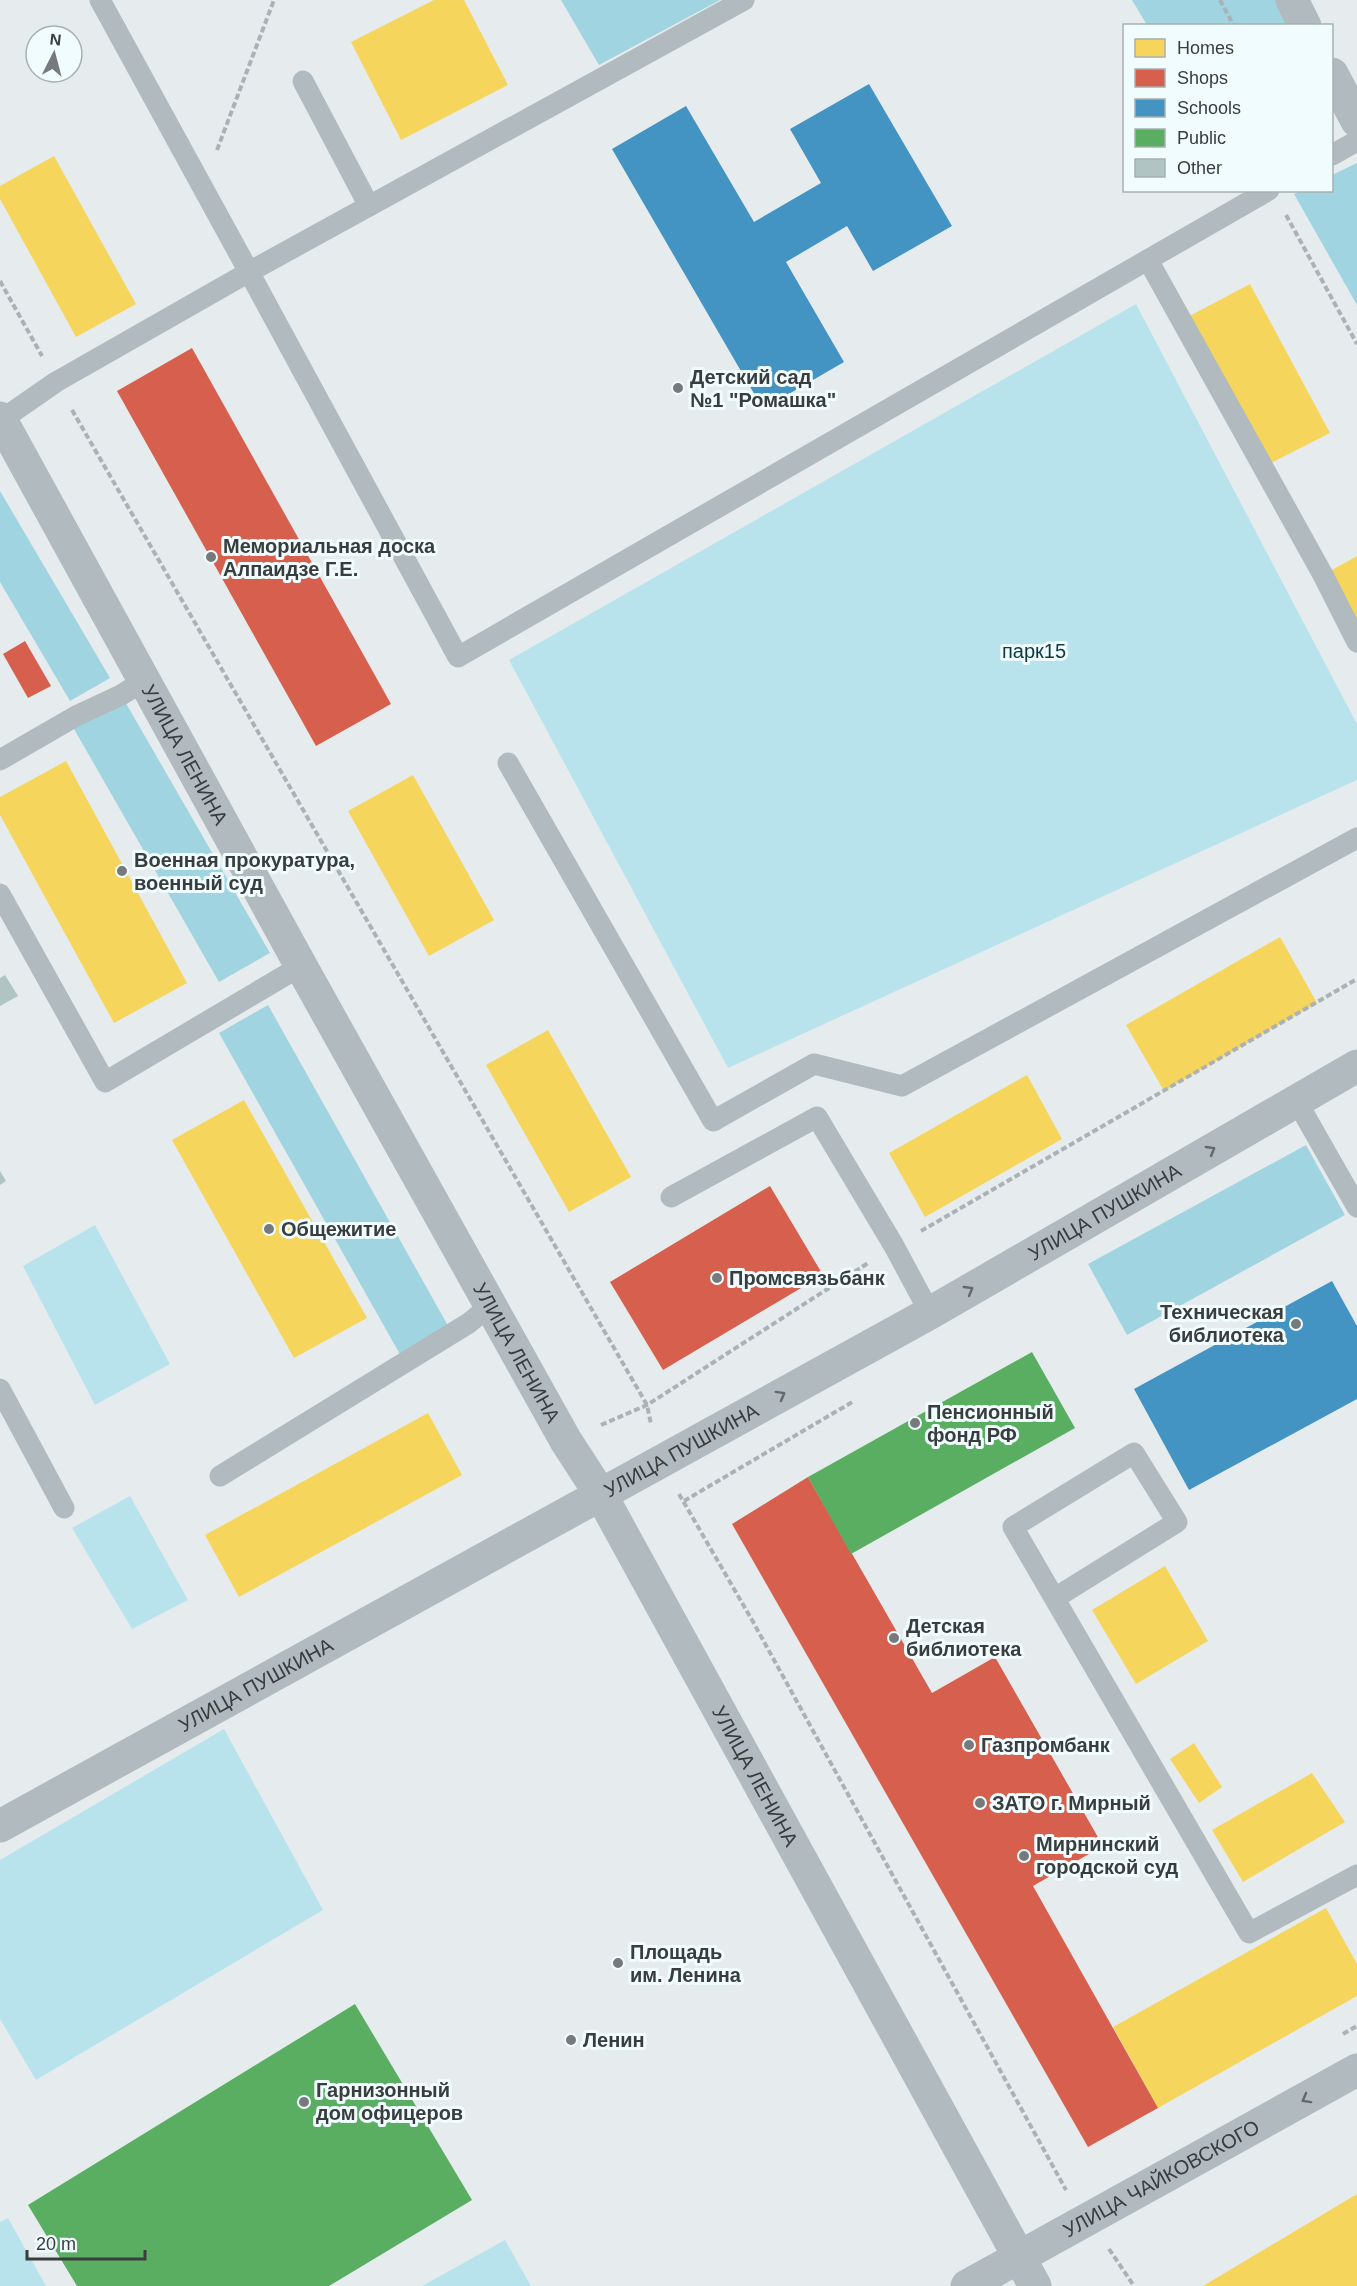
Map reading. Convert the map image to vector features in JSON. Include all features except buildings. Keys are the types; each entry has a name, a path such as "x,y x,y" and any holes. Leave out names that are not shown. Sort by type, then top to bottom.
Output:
{"street":[{"path":"1292,0 1304,24"},
{"path":"1333,76 1357,121"},
{"name":"УЛИЦА ЛЕНИНА","path":"0,419 566,1441 601,1495 1035,2286"},
{"name":"УЛИЦА ПУШКИНА","path":"0,1826 930,1313 1357,1066"},
{"name":"УЛИЦА ЧАЙКОВСКОГО","path":"967,2286 1090,2220 1357,2070"}],"lane":[{"path":"100,0 458,657 1266,192"},
{"path":"0,419 56,382 249,272 744,0"},
{"path":"303,81 369,206"},
{"path":"1333,154 1357,141"},
{"path":"1149,260 1323,575 1357,642"},
{"path":"0,760 76,716 146,680"},
{"path":"508,763 713,1121 814,1064 902,1086 1357,838"},
{"path":"0,894 105,1082 301,966"},
{"path":"1296,1100 1357,1207"},
{"path":"671,1197 817,1117 894,1246 930,1313"},
{"path":"220,1476 469,1323 492,1304"},
{"path":"0,1389 64,1508"},
{"path":"1054,1598 1177,1522 1134,1453 1012,1527 1249,1933 1357,1875"}],"path":[{"path":"203,187 274,0"},
{"path":"1220,0 1233,24"},
{"path":"1284,211 1357,344"},
{"path":"0,281 56,382 647,1405 660,1461 752,1620 1070,2198 1090,2220 1134,2286"},
{"path":"566,1441 647,1405 894,1246 1357,979"}],"green space":[{"name":"парк15","path":"1136,304 1357,724 1357,780 728,1068 509,660"},
{"path":"95,1225 170,1364 95,1405 23,1266"},
{"path":"130,1496 188,1600 132,1629 72,1528"},
{"path":"224,1729 323,1910 36,2080 0,2019 0,1860"},
{"path":"8,2218 46,2286 0,2286 0,2222"},
{"path":"505,2240 531,2286 422,2286"}],"shaded area":[{"path":"561,0 720,0 599,65"},
{"path":"1132,0 1301,0 1315,24 1146,24"},
{"path":"1357,163 1357,305 1294,194 1333,192 1333,175"},
{"path":"0,491 110,678 70,701 0,582"},
{"path":"116,686 270,953 219,982 66,715"},
{"path":"268,1005 451,1331 402,1358 219,1033"},
{"path":"1306,1145 1345,1215 1127,1335 1088,1264"}],"place":[{"name":"Детский сад №1 \"Ромашка\"","path":"678,388"},
{"name":"Мемориальная доска Алпаидзе Г.Е.","path":"211,557"},
{"name":"Военная прокуратура, военный суд","path":"122,871"},
{"name":"Общежитие","path":"269,1229"},
{"name":"Промсвязьбанк","path":"717,1278"},
{"name":"Техническая библиотека","path":"1296,1324"},
{"name":"Пенсионный фонд РФ","path":"915,1423"},
{"name":"Детская библиотека","path":"894,1638"},
{"name":"Газпромбанк","path":"969,1745"},
{"name":"ЗАТО г. Мирный","path":"980,1803"},
{"name":"Мирнинский городской суд","path":"1024,1856"},
{"name":"Площадь им. Ленина","path":"618,1963"},
{"name":"Ленин","path":"571,2040"},
{"name":"Гарнизонный дом офицеров","path":"304,2102"}]}
